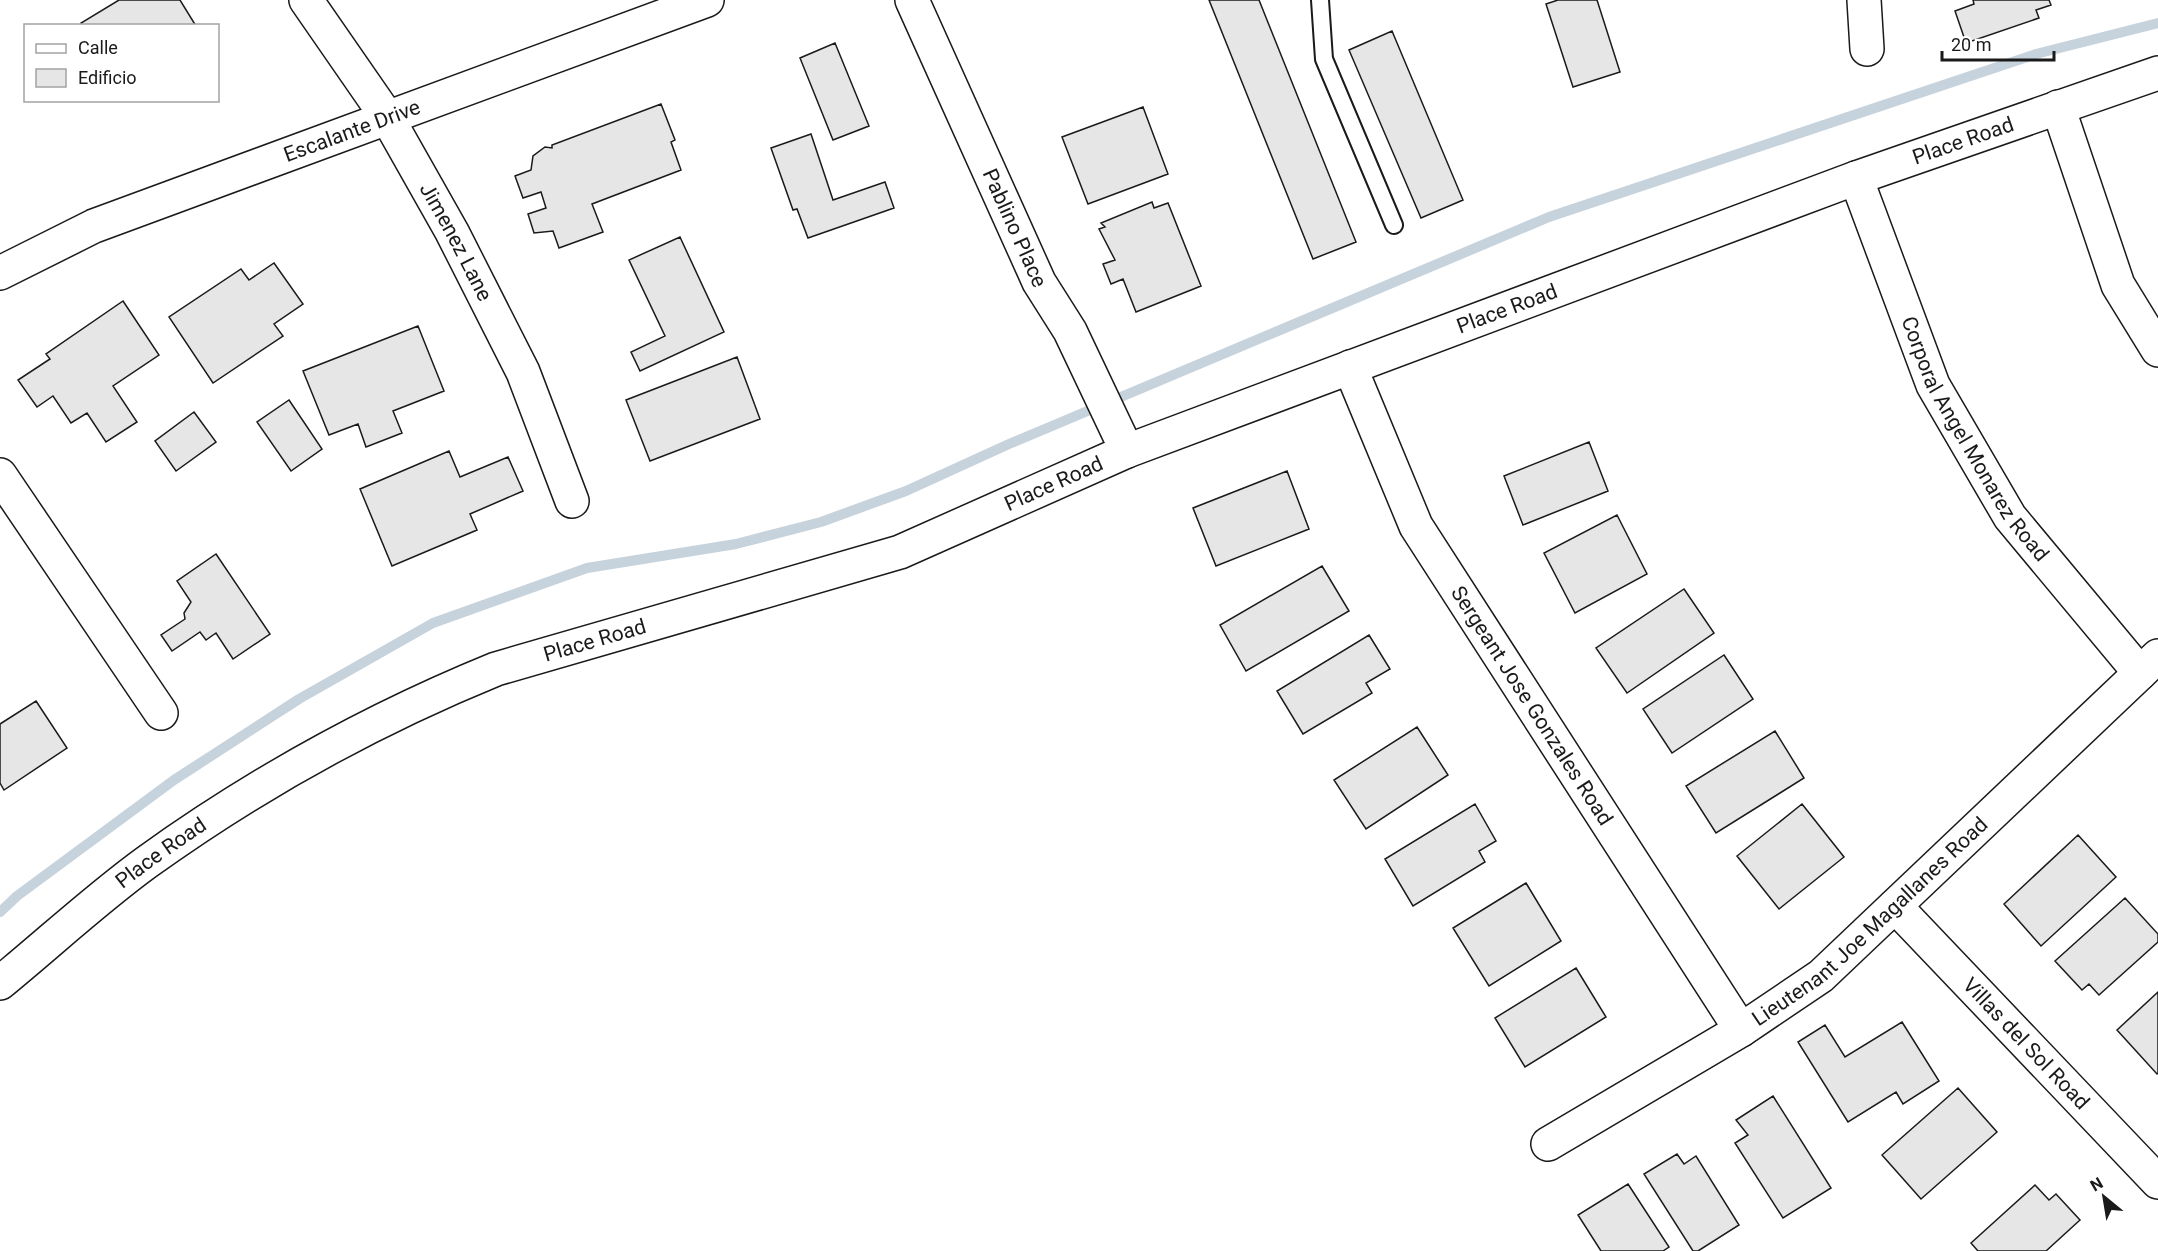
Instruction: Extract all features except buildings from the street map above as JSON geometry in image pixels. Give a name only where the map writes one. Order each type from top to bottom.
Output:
[{"type":"street","name":"Jimenez Lane","points":[[306,0],[387,117],[452,232],[523,372],[572,501]]},
{"type":"street","name":"Escalante Drive","points":[[0,273],[94,226],[707,0]]},
{"type":"street","name":"Pablino Place","points":[[912,0],[1039,282],[1070,331],[1127,451]]},
{"type":"street","points":[[1864,0],[1867,49]]},
{"type":"street","name":"Place Road","points":[[0,983],[146,863],[244,796],[368,725],[496,669],[900,552],[1127,451],[1856,177],[2158,73]]},
{"type":"street","points":[[2058,107],[2118,285],[2158,350]]},
{"type":"street","name":"Corporal Angel Monarez Road","points":[[1856,177],[1933,385],[2010,517],[2149,665]]},
{"type":"street","name":"Sergeant Jose Gonzales Road","points":[[1350,367],[1416,526],[1741,1030]]},
{"type":"street","points":[[0,475],[161,713]]},
{"type":"street","name":"Lieutenant Joe Magallanes Road","points":[[1548,1144],[1741,1030],[1821,976],[2149,665]]},
{"type":"street","name":"Villas del Sol Road","points":[[1895,906],[2158,1182]]},
{"type":"lane","points":[[1320,0],[1324,59],[1394,225]]},
{"type":"waterway","points":[[0,912],[17,896],[174,780],[299,699],[433,623],[587,568],[736,544],[821,522],[906,491],[1009,444],[1549,217],[2036,54],[2158,23]]}]
